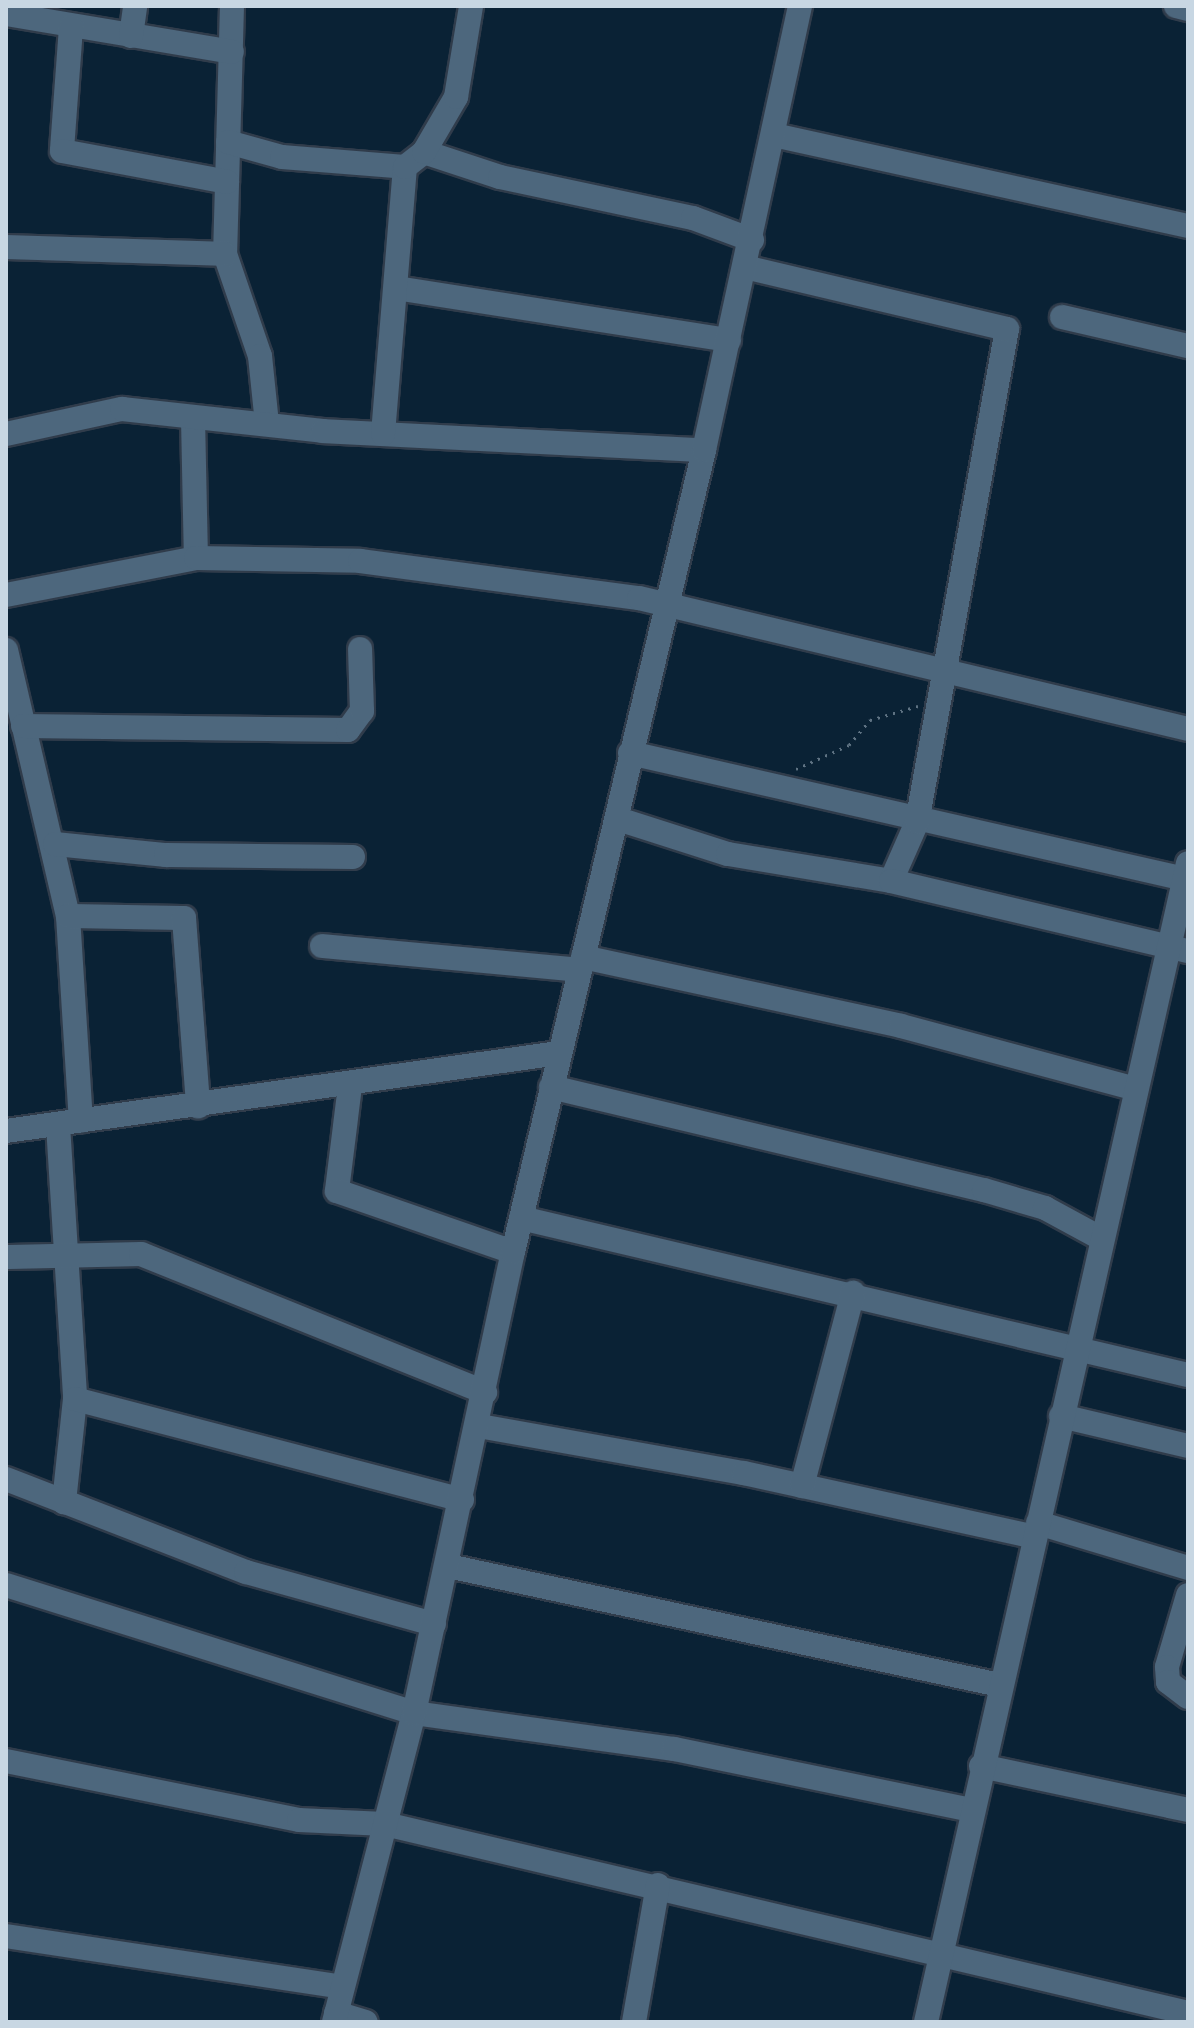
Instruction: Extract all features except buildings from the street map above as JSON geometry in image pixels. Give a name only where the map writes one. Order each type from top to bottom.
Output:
[{"type":"street","points":[[131,36],[135,6]]},
{"type":"street","points":[[232,6],[225,254],[260,356],[267,424]]},
{"type":"street","points":[[383,434],[396,288],[415,160],[456,97],[471,6]]},
{"type":"street","points":[[366,2022],[335,2018],[414,1713],[448,1566],[513,1252],[704,450],[752,240],[800,6]]},
{"type":"street","points":[[1176,6],[1188,9]]},
{"type":"street","points":[[6,14],[232,52]]},
{"type":"street","points":[[71,27],[62,151],[227,182]]},
{"type":"street","points":[[774,135],[1188,226]]},
{"type":"street","points":[[228,142],[282,157],[415,160],[693,218],[752,240]]},
{"type":"street","points":[[6,247],[225,254]]},
{"type":"street","points":[[745,267],[1007,329],[947,685],[917,822],[891,881]]},
{"type":"street","points":[[396,288],[729,340]]},
{"type":"street","points":[[1062,317],[1188,346]]},
{"type":"street","points":[[6,434],[122,409],[383,434],[704,450]]},
{"type":"street","points":[[193,418],[196,558]]},
{"type":"street","points":[[6,595],[196,558],[360,561],[666,604],[947,685],[1188,729]]},
{"type":"street","points":[[23,726],[348,730],[362,711],[360,649]]},
{"type":"street","points":[[6,650],[55,844],[68,916],[69,1123],[61,1258],[75,1399],[64,1502]]},
{"type":"street","points":[[630,753],[917,822],[1186,871],[1178,950],[1136,1089],[981,1766],[926,2022]]},
{"type":"street","points":[[618,819],[728,854],[891,881],[1178,950]]},
{"type":"street","points":[[55,844],[166,855],[353,857]]},
{"type":"street","points":[[68,916],[184,918],[198,1106]]},
{"type":"street","points":[[322,946],[582,964],[901,1026],[1136,1089]]},
{"type":"street","points":[[6,1131],[350,1086],[559,1053]]},
{"type":"street","points":[[350,1086],[337,1191],[513,1252]]},
{"type":"street","points":[[551,1087],[984,1190],[1045,1208],[1102,1239]]},
{"type":"street","points":[[521,1218],[853,1293],[1188,1375]]},
{"type":"street","points":[[6,1257],[61,1258],[106,1252],[174,1264],[485,1392]]},
{"type":"street","points":[[802,1486],[853,1293]]},
{"type":"street","points":[[75,1399],[462,1500]]},
{"type":"street","points":[[1061,1416],[1188,1446]]},
{"type":"street","points":[[479,1426],[1037,1530],[1188,1568]]},
{"type":"street","points":[[6,1479],[246,1572],[434,1624]]},
{"type":"street","points":[[448,1566],[1000,1685]]},
{"type":"street","points":[[6,1588],[414,1713],[674,1749],[972,1810]]},
{"type":"street","points":[[1188,1595],[1167,1667],[1168,1682],[1188,1697]]},
{"type":"street","points":[[6,1761],[299,1820],[385,1824],[658,1885],[940,1956],[1188,2013]]},
{"type":"street","points":[[981,1766],[1188,1810]]},
{"type":"street","points":[[634,2022],[658,1885]]},
{"type":"street","points":[[6,1936],[342,1987]]},
{"type":"path","points":[[792,771],[849,745],[870,720],[947,685]]}]
